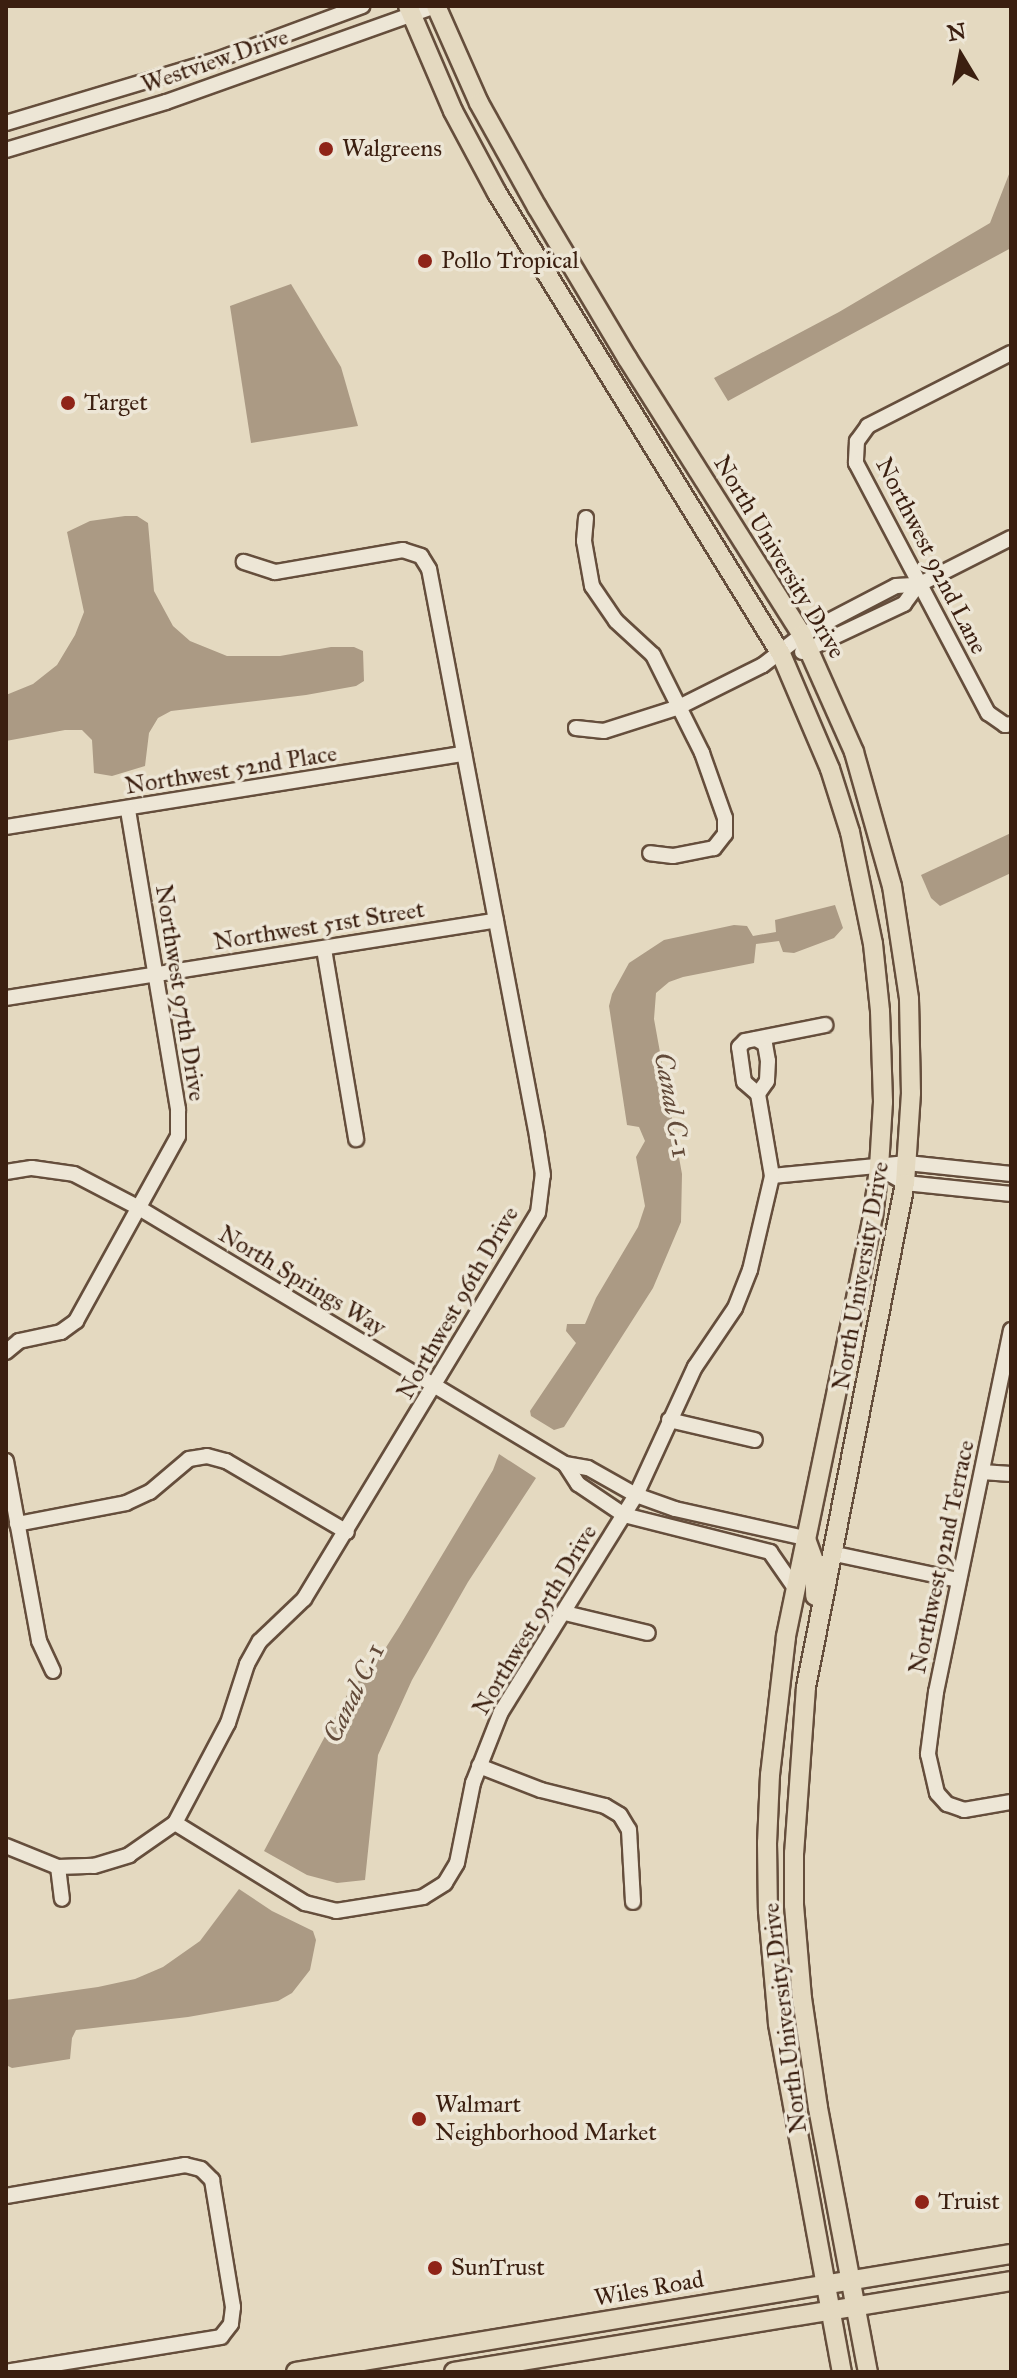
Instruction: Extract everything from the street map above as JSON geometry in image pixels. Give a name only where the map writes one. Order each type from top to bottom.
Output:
[{"type":"main road","name":"North University Drive","points":[[436,6],[479,103],[627,358],[806,643],[854,752],[892,886],[909,999],[911,1093],[907,1163],[806,1687],[798,1772],[794,1905],[802,1998],[818,2108],[868,2372]]},
{"type":"main road","name":"North University Drive","points":[[409,10],[453,111],[497,193],[781,654],[830,769],[861,877],[880,1011],[883,1102],[879,1168],[873,1216],[805,1538],[779,1684],[770,1775],[768,1911],[785,2072],[842,2372]]},
{"type":"main road","points":[[588,341],[597,340],[627,358]]},
{"type":"main road","points":[[820,1468],[826,1484],[818,1528],[824,1545],[831,1553]]},
{"type":"main road","points":[[805,1538],[814,1561],[814,1592],[820,1609]]},
{"type":"main road","name":"Wiles Road","points":[[296,2372],[374,2366],[825,2284],[1011,2254]]},
{"type":"main road","name":"Wiles Road","points":[[454,2372],[1011,2281]]},
{"type":"street","name":"Westview Drive","points":[[6,123],[219,59],[362,6]]},
{"type":"street","name":"Westview Drive","points":[[6,150],[166,102],[409,10],[436,6]]},
{"type":"street","name":"Northwest 92nd Lane","points":[[1008,724],[988,713],[856,463],[857,441],[868,426],[1011,353]]},
{"type":"street","points":[[586,518],[584,541],[592,586],[616,621],[653,655],[717,792],[725,818],[725,834],[714,848],[673,856],[650,853]]},
{"type":"street","points":[[806,643],[862,603],[896,586],[918,585],[1011,538]]},
{"type":"street","name":"Northwest 96th Drive","points":[[175,1823],[228,1723],[247,1664],[260,1641],[304,1599],[347,1532],[538,1213],[543,1175],[429,569],[421,556],[403,550],[275,572],[244,562]]},
{"type":"street","points":[[576,728],[604,731],[679,707],[781,654],[872,620],[904,604],[918,585]]},
{"type":"street","points":[[862,603],[872,620]]},
{"type":"street","name":"Northwest 52nd Place","points":[[6,827],[464,754]]},
{"type":"street","name":"Northwest 97th Drive","points":[[6,1352],[19,1341],[61,1332],[76,1321],[178,1136],[178,1109],[128,809]]},
{"type":"street","name":"Northwest 51st Street","points":[[6,998],[496,920]]},
{"type":"street","points":[[324,949],[356,1139]]},
{"type":"street","points":[[756,1039],[825,1025]]},
{"type":"street","name":"Northwest 95th Drive","points":[[175,1823],[305,1903],[336,1911],[423,1897],[445,1883],[457,1863],[473,1783],[501,1712],[636,1495],[695,1367],[735,1308],[750,1270],[772,1176],[758,1094],[744,1082],[739,1047],[745,1041],[756,1039],[765,1044],[768,1061],[767,1081],[758,1094]]},
{"type":"street","points":[[772,1176],[843,1166],[879,1168],[907,1163],[1011,1174]]},
{"type":"street","name":"North Springs Way","points":[[6,1172],[32,1168],[74,1174],[139,1208],[565,1464],[588,1468],[636,1495],[675,1509],[805,1538]]},
{"type":"street","points":[[879,1168],[905,1183],[1011,1194]]},
{"type":"street","name":"Northwest 92nd Terrace","points":[[1011,1330],[958,1580],[928,1754],[937,1793],[947,1804],[964,1810],[1011,1802]]},
{"type":"street","points":[[669,1420],[755,1440]]},
{"type":"street","points":[[17,1524],[126,1503],[150,1492],[189,1459],[207,1456],[226,1461],[347,1532]]},
{"type":"street","points":[[6,1461],[39,1641],[53,1671]]},
{"type":"street","name":"North Springs Way","points":[[565,1464],[578,1484],[624,1515],[770,1552],[795,1588]]},
{"type":"street","points":[[982,1472],[1011,1474]]},
{"type":"street","points":[[831,1553],[958,1580]]},
{"type":"street","points":[[565,1613],[648,1633]]},
{"type":"street","points":[[479,1766],[541,1790],[605,1806],[620,1815],[629,1830],[633,1902]]},
{"type":"street","points":[[6,1846],[58,1867],[94,1866],[129,1855],[175,1823]]},
{"type":"street","points":[[58,1867],[62,1899]]},
{"type":"street","points":[[6,2196],[185,2165],[201,2169],[212,2180],[233,2307],[231,2324],[221,2337],[6,2372]]},
{"type":"water","points":[[1011,169],[1011,248],[728,401],[714,378],[839,312],[990,223]]},
{"type":"water","points":[[291,284],[341,367],[358,426],[251,443],[230,306]]},
{"type":"water","points":[[137,516],[148,523],[154,591],[173,626],[190,641],[227,656],[280,656],[331,647],[354,647],[363,651],[364,681],[356,686],[306,695],[171,711],[158,718],[149,733],[145,766],[112,776],[94,773],[92,740],[82,730],[65,730],[6,741],[6,695],[33,684],[57,665],[75,635],[84,612],[67,532],[90,521]]},
{"type":"water","points":[[1011,833],[1011,873],[940,906],[931,898],[921,875]]},
{"type":"water","points":[[835,905],[843,928],[834,938],[794,953],[783,952],[779,941],[756,944],[754,963],[683,977],[669,982],[656,993],[654,1019],[682,1174],[681,1222],[653,1288],[564,1427],[554,1430],[531,1416],[530,1411],[576,1343],[566,1331],[567,1324],[585,1324],[596,1298],[638,1227],[645,1206],[636,1157],[645,1141],[639,1127],[627,1125],[609,1006],[612,994],[629,963],[664,940],[734,925],[747,926],[753,936],[776,932],[775,920]]},
{"type":"water","name":"Canal C-1","points":[[499,1454],[536,1478],[468,1582],[412,1680],[378,1755],[365,1880],[337,1883],[307,1875],[264,1851],[348,1693],[383,1652],[399,1627],[493,1470]]},
{"type":"water","points":[[239,1889],[272,1911],[313,1931],[316,1940],[310,1970],[292,1993],[278,2001],[188,2017],[76,2030],[70,2059],[12,2068],[8,2066],[6,2000],[98,1987],[135,1979],[163,1967],[200,1941]]},
{"type":"place","name":"Walgreens","points":[[326,149]]},
{"type":"place","name":"Pollo Tropical","points":[[425,261]]},
{"type":"place","name":"Target","points":[[68,403]]},
{"type":"place","name":"Walmart Neighborhood Market","points":[[419,2119]]},
{"type":"place","name":"Truist","points":[[922,2202]]},
{"type":"place","name":"SunTrust","points":[[435,2268]]}]
